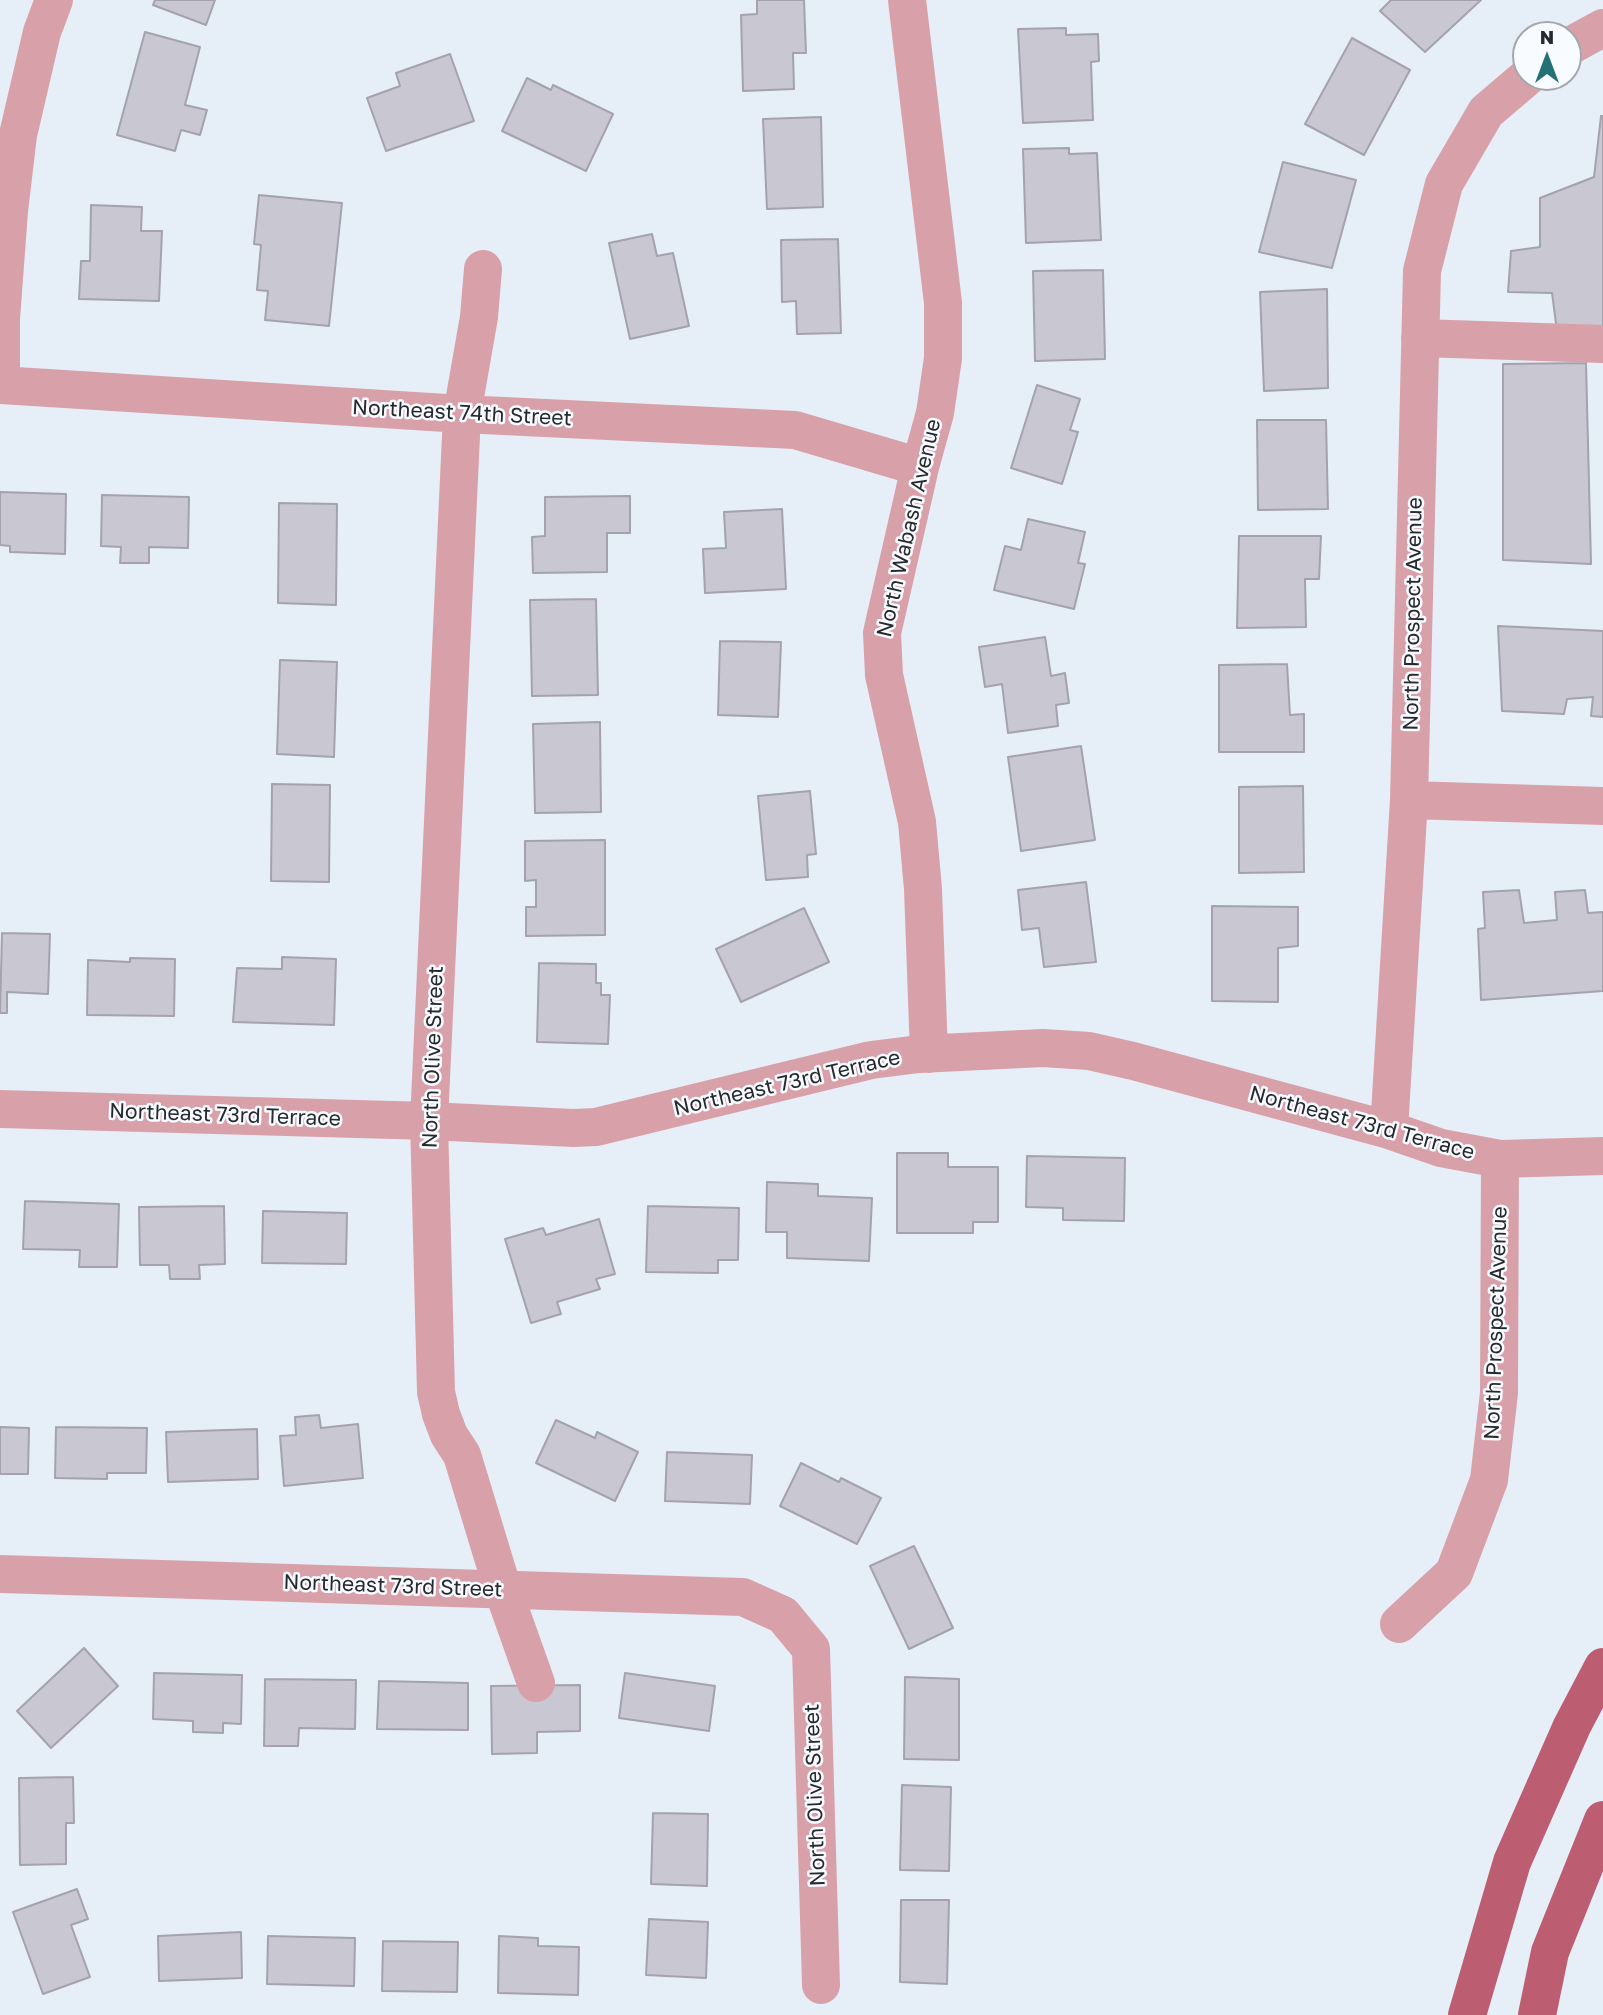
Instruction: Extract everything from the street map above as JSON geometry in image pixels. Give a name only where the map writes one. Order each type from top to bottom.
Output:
[{"type":"main road","points":[[1467,2015],[1512,1862],[1572,1726],[1603,1667]]},
{"type":"main road","points":[[1537,2015],[1550,1952],[1603,1819]]},
{"type":"street","points":[[0,385],[1,319],[18,135],[42,32],[54,0]]},
{"type":"street","name":"North Wabash Avenue","points":[[907,0],[943,303],[943,358],[935,413],[882,633],[884,674],[917,822],[923,889],[929,1054]]},
{"type":"street","points":[[1582,39],[1603,28]]},
{"type":"street","name":"North Prospect Avenue","points":[[1389,1130],[1409,800],[1422,271],[1444,184],[1486,112],[1512,90]]},
{"type":"street","name":"North Olive Street","points":[[483,269],[479,317],[462,414],[429,1121],[436,1391],[445,1424],[462,1455],[503,1590],[536,1683]]},
{"type":"street","points":[[1420,338],[1603,344]]},
{"type":"street","name":"Northeast 74th Street","points":[[0,385],[462,414],[795,430],[920,467]]},
{"type":"street","points":[[1409,800],[1603,806]]},
{"type":"street","name":"Northeast 73rd Terrace","points":[[0,1109],[596,1127],[871,1060],[1043,1048],[1089,1051],[1389,1130],[1441,1148],[1500,1159],[1603,1156]]},
{"type":"street","name":"North Prospect Avenue","points":[[1399,1624],[1454,1573],[1489,1480],[1499,1393],[1500,1159]]},
{"type":"street","name":"Northeast 73rd Street","points":[[0,1574],[743,1597],[783,1615]]},
{"type":"street","name":"North Olive Street","points":[[783,1615],[811,1649],[821,1985]]},
{"type":"building","points":[[155,0],[215,0],[206,25],[153,5]]},
{"type":"building","points":[[757,0],[804,0],[806,53],[793,53],[794,89],[743,91],[741,15],[757,14]]},
{"type":"building","points":[[1391,0],[1481,0],[1425,52],[1380,11]]},
{"type":"building","points":[[1066,28],[1066,35],[1098,34],[1099,61],[1091,62],[1093,120],[1023,123],[1018,29]]},
{"type":"building","points":[[145,32],[200,47],[185,105],[207,110],[200,135],[181,130],[175,151],[117,135]]},
{"type":"building","points":[[1352,38],[1410,70],[1364,155],[1305,124]]},
{"type":"building","points":[[450,54],[474,121],[386,151],[367,98],[400,86],[396,73]]},
{"type":"building","points":[[527,78],[551,90],[553,85],[613,114],[586,171],[502,131]]},
{"type":"building","points":[[1601,116],[1603,329],[1557,331],[1552,293],[1508,292],[1511,251],[1540,247],[1540,198],[1594,177]]},
{"type":"building","points":[[821,117],[823,207],[767,209],[763,119]]},
{"type":"building","points":[[1069,148],[1069,154],[1097,153],[1101,240],[1026,243],[1023,149]]},
{"type":"building","points":[[1283,162],[1356,180],[1332,268],[1259,252]]},
{"type":"building","points":[[259,195],[342,203],[329,326],[265,320],[268,291],[257,290],[261,245],[254,244]]},
{"type":"building","points":[[91,205],[142,207],[141,231],[162,231],[159,301],[79,299],[81,261],[90,261]]},
{"type":"building","points":[[652,234],[657,256],[673,253],[689,326],[630,339],[609,243]]},
{"type":"building","points":[[838,239],[841,333],[797,334],[796,301],[782,302],[781,240]]},
{"type":"building","points":[[1103,270],[1105,359],[1035,361],[1033,271]]},
{"type":"building","points":[[1327,289],[1328,388],[1264,391],[1260,292]]},
{"type":"building","points":[[1586,363],[1591,564],[1503,560],[1503,364]]},
{"type":"building","points":[[1037,385],[1080,399],[1070,430],[1078,432],[1062,484],[1011,468]]},
{"type":"building","points":[[1257,420],[1326,420],[1328,509],[1258,510]]},
{"type":"building","points":[[0,492],[66,494],[65,554],[10,552],[10,546],[0,545]]},
{"type":"building","points":[[102,495],[189,497],[188,548],[149,547],[149,563],[120,563],[121,547],[101,546]]},
{"type":"building","points":[[630,496],[630,533],[607,533],[607,572],[533,573],[532,537],[545,536],[545,497]]},
{"type":"building","points":[[279,503],[337,504],[336,605],[278,603]]},
{"type":"building","points":[[782,509],[786,589],[705,593],[703,549],[726,548],[724,512]]},
{"type":"building","points":[[1028,519],[1085,532],[1078,563],[1085,564],[1074,609],[994,590],[1005,546],[1021,550]]},
{"type":"building","points":[[1239,536],[1321,536],[1319,579],[1305,579],[1306,627],[1237,628]]},
{"type":"building","points":[[596,599],[598,695],[532,696],[530,600]]},
{"type":"building","points":[[1498,626],[1603,631],[1603,717],[1591,716],[1593,697],[1567,699],[1564,714],[1502,711]]},
{"type":"building","points":[[1045,637],[1051,676],[1065,673],[1069,703],[1056,705],[1058,726],[1008,733],[1002,684],[985,687],[979,647]]},
{"type":"building","points":[[720,641],[781,642],[778,717],[718,715]]},
{"type":"building","points":[[280,660],[337,662],[334,757],[277,754]]},
{"type":"building","points":[[1287,664],[1290,715],[1304,714],[1304,752],[1219,752],[1219,665]]},
{"type":"building","points":[[600,722],[601,812],[535,813],[533,724]]},
{"type":"building","points":[[1081,746],[1095,840],[1021,851],[1008,757]]},
{"type":"building","points":[[272,784],[330,785],[329,882],[271,881]]},
{"type":"building","points":[[1303,786],[1304,872],[1239,873],[1239,787]]},
{"type":"building","points":[[810,791],[816,854],[807,855],[808,877],[766,880],[758,796]]},
{"type":"building","points":[[605,840],[605,935],[526,936],[526,907],[536,907],[536,880],[525,881],[525,841]]},
{"type":"building","points":[[1086,882],[1096,962],[1044,967],[1039,928],[1022,930],[1018,890]]},
{"type":"building","points":[[1519,890],[1524,923],[1557,920],[1555,892],[1585,890],[1588,913],[1603,912],[1603,991],[1481,1000],[1478,929],[1485,928],[1483,892]]},
{"type":"building","points":[[1212,906],[1298,907],[1298,946],[1278,948],[1278,1002],[1212,1001]]},
{"type":"building","points":[[804,908],[829,962],[741,1002],[716,949]]},
{"type":"building","points":[[2,933],[50,934],[48,994],[7,992],[7,1013],[0,1013]]},
{"type":"building","points":[[282,957],[336,959],[334,1025],[233,1022],[237,968],[282,969]]},
{"type":"building","points":[[130,958],[175,959],[174,1016],[87,1015],[88,960],[130,962]]},
{"type":"building","points":[[539,963],[596,964],[596,983],[601,983],[601,995],[610,995],[608,1044],[537,1042]]},
{"type":"building","points":[[897,1153],[948,1153],[948,1167],[998,1167],[998,1222],[973,1222],[973,1233],[897,1233]]},
{"type":"building","points":[[1027,1156],[1125,1158],[1124,1221],[1063,1220],[1063,1208],[1026,1207]]},
{"type":"building","points":[[767,1182],[818,1184],[818,1196],[872,1198],[869,1261],[787,1258],[787,1232],[766,1232]]},
{"type":"building","points":[[25,1201],[119,1204],[117,1267],[79,1267],[80,1250],[23,1249]]},
{"type":"building","points":[[224,1206],[225,1264],[199,1265],[200,1279],[170,1279],[169,1265],[140,1265],[139,1207]]},
{"type":"building","points":[[648,1206],[739,1208],[738,1260],[718,1260],[718,1273],[646,1272]]},
{"type":"building","points":[[263,1211],[347,1213],[346,1264],[262,1263]]},
{"type":"building","points":[[599,1219],[615,1274],[596,1279],[600,1289],[557,1302],[561,1314],[531,1323],[505,1239],[543,1228],[546,1235]]},
{"type":"building","points":[[319,1415],[321,1428],[358,1424],[363,1478],[284,1486],[280,1436],[296,1435],[295,1417]]},
{"type":"building","points":[[556,1420],[595,1438],[597,1432],[638,1452],[615,1501],[536,1463]]},
{"type":"building","points":[[0,1427],[29,1428],[28,1474],[0,1474]]},
{"type":"building","points":[[56,1427],[147,1428],[146,1473],[107,1473],[107,1479],[55,1478]]},
{"type":"building","points":[[257,1429],[258,1479],[168,1482],[166,1432]]},
{"type":"building","points":[[667,1452],[752,1455],[750,1504],[665,1501]]},
{"type":"building","points":[[801,1463],[839,1482],[841,1478],[881,1498],[857,1544],[780,1506]]},
{"type":"building","points":[[914,1546],[953,1628],[909,1649],[870,1566]]},
{"type":"building","points":[[84,1648],[118,1686],[51,1748],[17,1711]]},
{"type":"building","points":[[154,1673],[242,1675],[241,1724],[223,1723],[223,1733],[193,1732],[193,1721],[153,1719]]},
{"type":"building","points":[[625,1673],[715,1686],[709,1731],[619,1718]]},
{"type":"building","points":[[905,1677],[959,1679],[959,1760],[904,1759]]},
{"type":"building","points":[[265,1679],[356,1680],[355,1729],[299,1728],[298,1746],[264,1746]]},
{"type":"building","points":[[379,1681],[468,1683],[468,1730],[377,1729]]},
{"type":"building","points":[[580,1685],[580,1731],[537,1732],[537,1753],[492,1754],[491,1686]]},
{"type":"building","points":[[73,1777],[74,1823],[66,1823],[66,1864],[20,1865],[19,1778]]},
{"type":"building","points":[[902,1785],[951,1787],[949,1871],[900,1870]]},
{"type":"building","points":[[653,1813],[708,1814],[707,1886],[651,1884]]},
{"type":"building","points":[[77,1889],[88,1919],[71,1925],[90,1977],[43,1994],[13,1912]]},
{"type":"building","points":[[901,1900],[949,1900],[947,1984],[900,1982]]},
{"type":"building","points":[[649,1919],[708,1922],[706,1978],[646,1975]]},
{"type":"building","points":[[241,1932],[242,1978],[159,1981],[158,1936]]},
{"type":"building","points":[[268,1936],[355,1938],[354,1986],[267,1984]]},
{"type":"building","points":[[499,1936],[538,1938],[538,1946],[579,1947],[578,1995],[498,1993]]},
{"type":"building","points":[[383,1941],[458,1942],[457,1992],[382,1991]]}]
